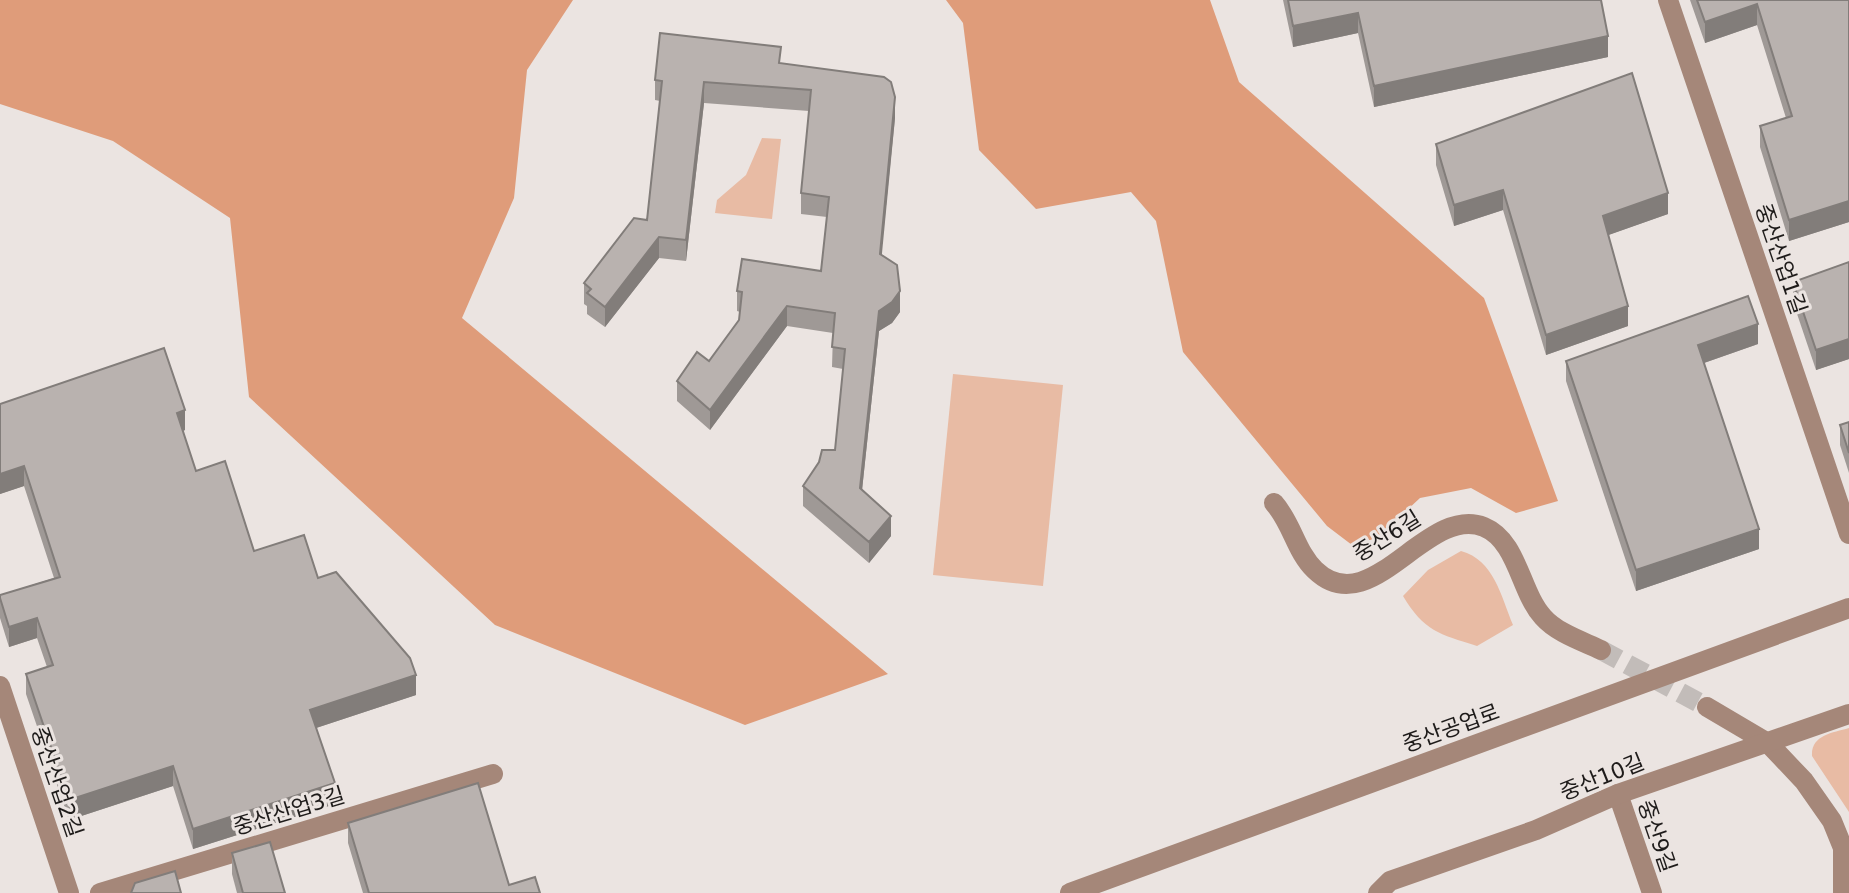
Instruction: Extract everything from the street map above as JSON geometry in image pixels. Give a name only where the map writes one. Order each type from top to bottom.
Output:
[{"type":"street","name":"중산산업1길","points":[[1668,0],[1849,534]]},
{"type":"street","name":"중산6길","points":[[1274,503],[1287,517],[1313,568],[1340,582],[1377,576],[1443,529],[1464,524],[1486,528],[1505,545],[1541,615],[1557,629],[1601,650]]},
{"type":"street","name":"중산공업로","points":[[1070,893],[1849,608]]},
{"type":"street","name":"중산산업2길","points":[[0,686],[69,893]]},
{"type":"street","points":[[1707,707],[1768,743],[1804,781],[1832,821],[1846,848],[1843,893]]},
{"type":"street","name":"중산10길","points":[[1378,893],[1390,881],[1536,830],[1618,794],[1849,714]]},
{"type":"street","name":"중산산업3길","points":[[100,893],[493,774]]},
{"type":"street","name":"중산9길","points":[[1618,794],[1652,893]]},
{"type":"shaded area","points":[[0,0],[573,0],[527,70],[514,198],[462,318],[888,674],[745,725],[495,625],[249,397],[230,218],[113,141],[0,104]]},
{"type":"shaded area","points":[[946,0],[1210,0],[1239,82],[1484,298],[1558,501],[1516,513],[1471,488],[1420,498],[1377,538],[1352,545],[1327,526],[1183,352],[1156,221],[1131,192],[1036,209],[979,150],[963,23]]},
{"type":"shaded area","points":[[762,138],[781,139],[772,219],[715,213],[717,200],[746,175]]},
{"type":"shaded area","points":[[953,374],[1063,385],[1043,586],[933,575]]},
{"type":"shaded area","points":[[1461,551],[1481,562],[1489,571],[1513,625],[1477,646],[1434,630],[1418,617],[1403,596],[1428,570]]},
{"type":"shaded area","points":[[1849,728],[1849,812],[1812,756],[1819,739]]},
{"type":"building","points":[[1288,0],[1601,0],[1608,36],[1374,86],[1358,13],[1293,26]]},
{"type":"building","points":[[1697,0],[1849,0],[1849,201],[1789,220],[1760,126],[1792,116],[1757,4],[1705,22]]},
{"type":"building","points":[[660,33],[781,47],[779,63],[884,77],[891,82],[895,97],[880,254],[897,265],[900,291],[892,302],[879,311],[860,488],[891,516],[869,542],[803,486],[819,462],[822,450],[835,450],[845,349],[832,347],[835,313],[787,306],[710,410],[677,381],[697,352],[709,361],[739,320],[742,292],[737,291],[742,259],[821,271],[829,197],[801,193],[811,90],[704,82],[686,240],[659,237],[605,307],[587,293],[591,289],[584,283],[634,218],[647,220],[662,81],[655,80]]},
{"type":"building","points":[[1632,73],[1668,193],[1603,216],[1628,306],[1546,335],[1503,190],[1454,205],[1436,144]]},
{"type":"building","points":[[1849,262],[1849,339],[1816,350],[1793,282]]},
{"type":"building","points":[[1748,296],[1758,324],[1698,345],[1759,529],[1636,570],[1566,361]]},
{"type":"building","points":[[164,348],[185,410],[177,413],[196,471],[225,461],[254,551],[304,535],[318,578],[336,572],[410,658],[416,675],[310,710],[335,783],[193,829],[173,766],[69,800],[26,674],[53,665],[37,618],[9,627],[0,598],[0,595],[60,577],[24,466],[0,474],[0,404]]},
{"type":"building","points":[[1849,422],[1849,453],[1840,425]]},
{"type":"building","points":[[478,783],[509,885],[535,877],[540,893],[369,893],[348,823]]},
{"type":"building","points":[[270,842],[285,893],[243,893],[232,853]]},
{"type":"building","points":[[175,871],[181,893],[131,893],[135,883]]},
{"type":"tunnel","points":[[1601,650],[1707,707]]}]
